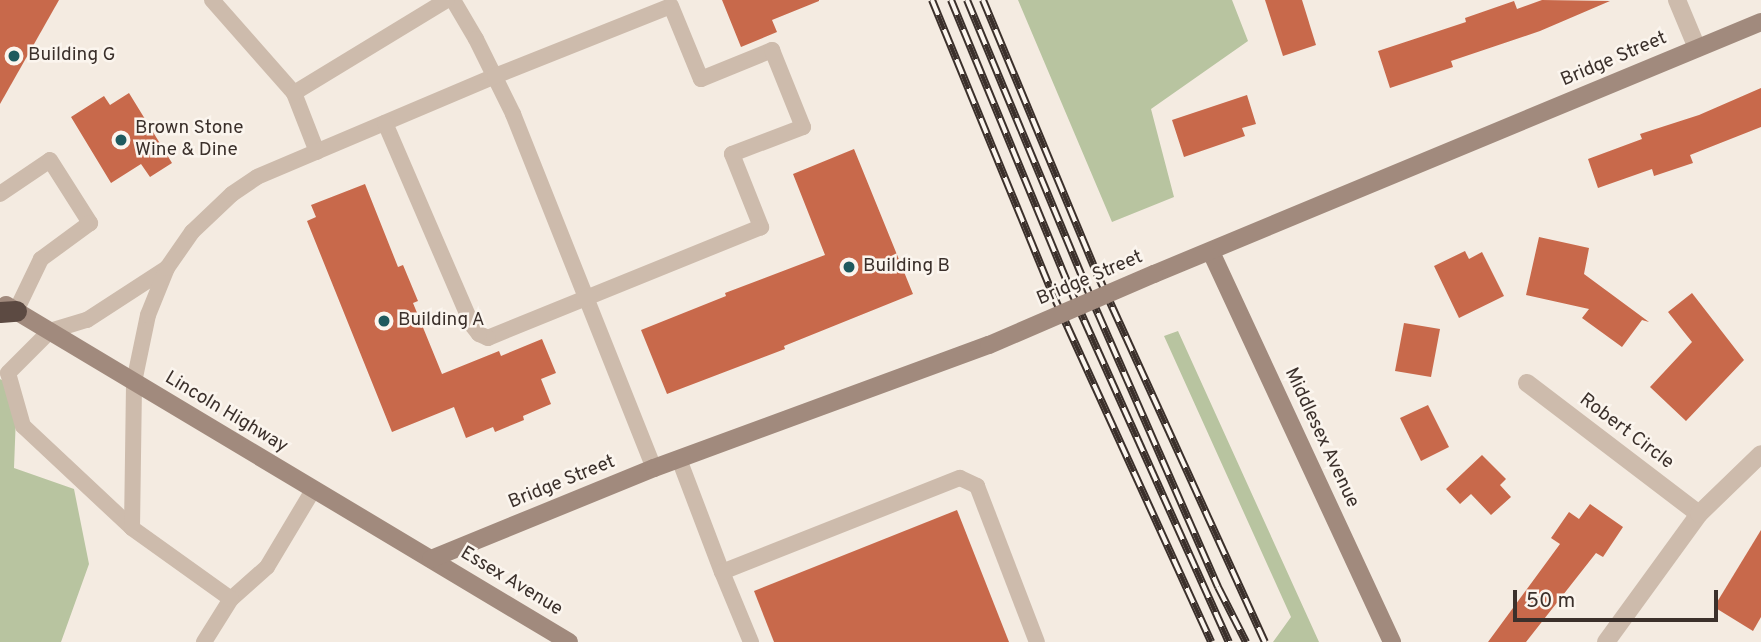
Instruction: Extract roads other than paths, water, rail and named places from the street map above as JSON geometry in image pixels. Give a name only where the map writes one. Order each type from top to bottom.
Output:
[{"type":"street","points":[[1677,0],[1697,47]]},
{"type":"street","name":"Bridge Street","points":[[430,559],[654,468],[989,345],[1761,22]]},
{"type":"street","name":"Middlesex Avenue","points":[[1211,252],[1392,642]]},
{"type":"street","name":"Lincoln Highway","points":[[5,308],[50,331],[430,559]]},
{"type":"street","name":"Robert Circle","points":[[1527,383],[1699,514]]},
{"type":"street","points":[[1606,642],[1699,514],[1761,454]]},
{"type":"street","name":"Essex Avenue","points":[[430,559],[569,642]]},
{"type":"lane","points":[[212,0],[294,93],[317,152]]},
{"type":"lane","points":[[294,93],[447,0]]},
{"type":"lane","points":[[453,0],[495,76],[589,299],[654,468]]},
{"type":"lane","points":[[132,528],[134,382],[148,316],[167,268],[192,232],[232,194],[257,177],[495,76],[671,6],[701,79],[772,50],[803,127],[732,155],[761,227],[488,338],[472,325],[385,123]]},
{"type":"lane","points":[[0,194],[50,160],[90,223],[40,260],[5,308]]},
{"type":"lane","points":[[167,268],[87,320],[50,331],[8,373],[23,426],[132,528],[231,599]]},
{"type":"lane","points":[[679,459],[751,642]]},
{"type":"lane","points":[[722,572],[960,478],[967,479],[977,486],[1037,642]]},
{"type":"lane","points":[[204,642],[231,599],[267,567],[313,490]]},
{"type":"railway","points":[[932,0],[1054,297],[1211,642]]},
{"type":"railway","points":[[951,0],[1071,291],[1229,642]]},
{"type":"railway","points":[[967,0],[1085,284],[1218,587],[1246,642]]},
{"type":"railway","points":[[983,0],[1099,278],[1265,642]]},
{"type":"place","name":"Building G","points":[[14,56]]},
{"type":"place","name":"Brown Stone Wine & Dine","points":[[121,140]]},
{"type":"place","name":"Building B","points":[[849,267]]},
{"type":"place","name":"Building A","points":[[384,321]]}]
